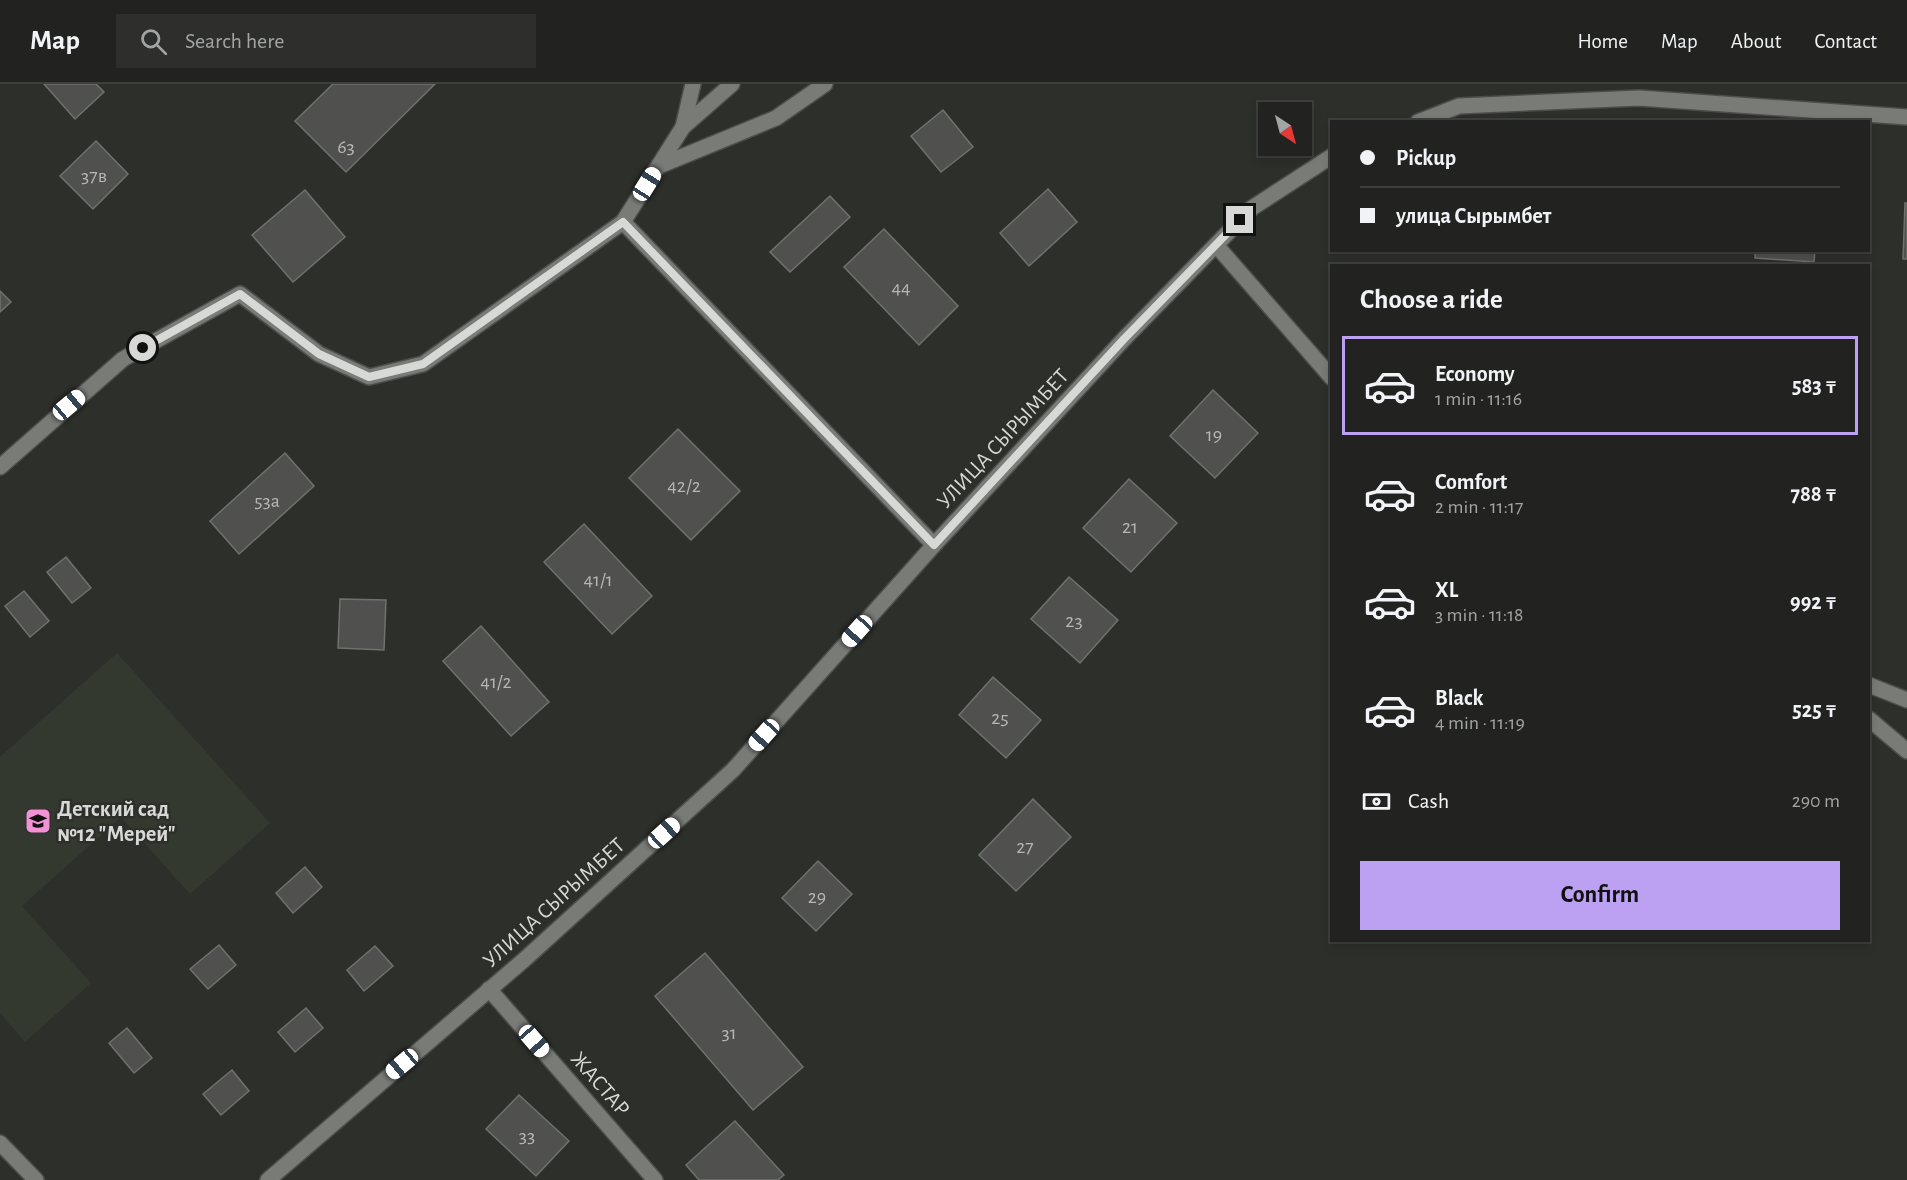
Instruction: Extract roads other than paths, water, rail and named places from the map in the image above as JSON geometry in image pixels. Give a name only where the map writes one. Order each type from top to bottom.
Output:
[{"type":"street","points":[[683,127],[693,84]]},
{"type":"street","points":[[0,467],[33,435],[123,359],[240,294],[319,354],[369,377],[423,364],[623,222],[683,127],[732,84]]},
{"type":"street","points":[[658,166],[776,118],[825,84]]},
{"type":"street","points":[[1423,120],[1459,106],[1640,91],[1907,117]]},
{"type":"street","name":"УЛИЦА СЫРЫМБЕТ","points":[[268,1180],[489,989],[734,770],[934,545],[1124,339],[1252,208],[1330,157]]},
{"type":"street","points":[[623,222],[934,545]]},
{"type":"street","points":[[1216,245],[1330,376]]},
{"type":"street","points":[[1870,686],[1907,700]]},
{"type":"street","points":[[1870,720],[1907,751]]},
{"type":"street","name":"ЖАСТАР","points":[[489,989],[655,1180]]},
{"type":"street","points":[[0,1143],[36,1180]]},
{"type":"place","name":"Детский сад №12 \"Мерей\"","points":[[38,821]]}]
